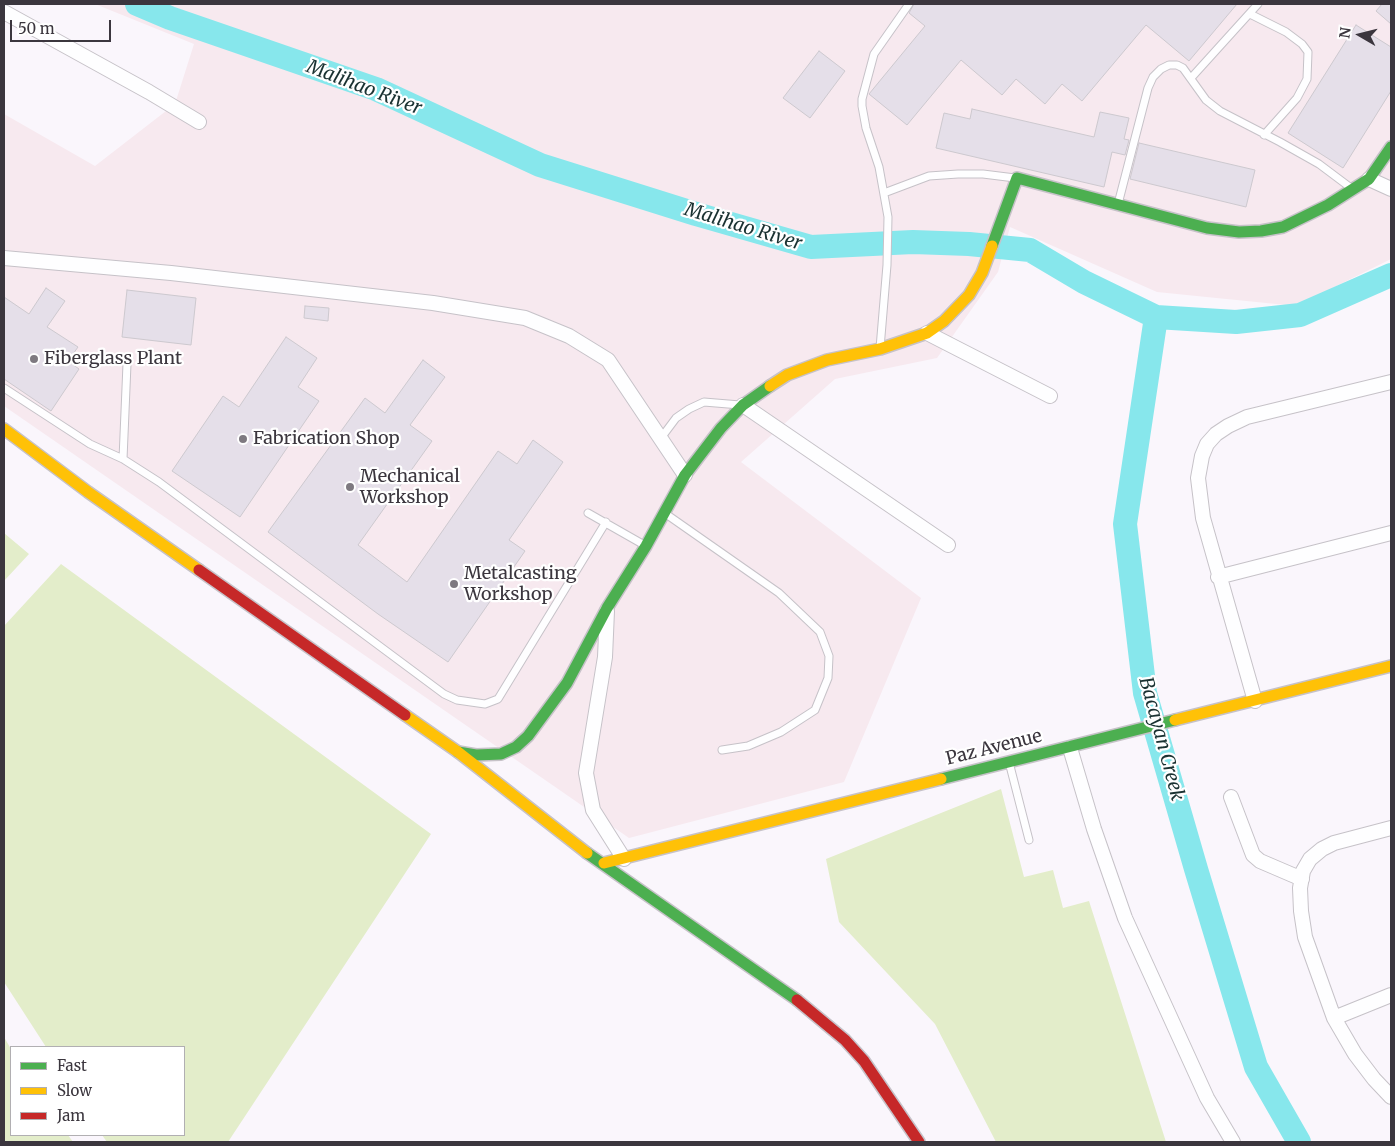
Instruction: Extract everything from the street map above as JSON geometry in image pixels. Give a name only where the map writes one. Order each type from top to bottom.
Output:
[{"type":"street","points":[[4,12],[149,92],[199,122]]},
{"type":"street","points":[[458,752],[501,754],[516,747],[528,736],[567,683],[607,608],[646,546],[685,475],[720,428],[743,405],[788,375],[827,360],[880,349],[927,333],[958,308],[969,295],[982,273],[1017,178],[1207,228],[1239,232],[1261,231],[1283,226],[1328,206],[1369,179],[1391,148]]},
{"type":"street","points":[[1369,179],[1391,189]]},
{"type":"street","points":[[4,258],[171,273],[322,292],[433,303],[524,318],[569,336],[608,360],[685,475]]},
{"type":"street","points":[[927,333],[1050,396]]},
{"type":"street","points":[[1255,701],[1218,577],[1199,501],[1198,478],[1202,456],[1207,444],[1216,434],[1247,417],[1391,382]]},
{"type":"street","points":[[743,405],[948,545]]},
{"type":"street","points":[[4,429],[88,492],[458,752],[570,841],[604,863],[805,1006],[829,1025],[864,1061],[919,1142]]},
{"type":"street","points":[[1218,577],[1391,533]]},
{"type":"street","points":[[607,608],[605,657],[586,774],[593,810],[624,858]]},
{"type":"street","name":"Paz Avenue","points":[[604,863],[1070,748],[1391,666]]},
{"type":"street","points":[[1070,748],[1094,829],[1125,918],[1207,1098],[1233,1142]]},
{"type":"street","points":[[1231,798],[1253,856],[1260,861],[1302,879]]},
{"type":"street","points":[[1391,828],[1334,843],[1322,849],[1310,860],[1303,871],[1300,888],[1301,911],[1306,937],[1334,1018],[1354,1054],[1391,1097]]},
{"type":"street","points":[[1334,1018],[1391,995]]},
{"type":"lane","points":[[880,349],[887,265],[888,217],[880,167],[866,128],[862,99],[874,54],[909,4]]},
{"type":"lane","points":[[1191,78],[1258,4]]},
{"type":"lane","points":[[1250,14],[1286,32],[1302,44],[1308,52],[1307,79],[1297,98],[1264,135]]},
{"type":"lane","points":[[1118,204],[1143,106],[1153,77],[1162,68],[1169,65],[1177,65],[1183,68],[1206,100],[1220,111],[1319,164],[1352,189]]},
{"type":"lane","points":[[884,194],[929,176],[975,174],[1017,178]]},
{"type":"lane","points":[[123,459],[127,364]]},
{"type":"lane","points":[[4,388],[90,444],[123,459],[159,482],[444,694],[457,700],[485,704],[498,699],[606,522]]},
{"type":"lane","points":[[661,438],[676,418],[704,402],[743,405]]},
{"type":"lane","points":[[664,512],[779,593],[820,632],[829,656],[828,678],[815,710],[781,732],[748,746],[722,750]]},
{"type":"lane","points":[[588,513],[646,546]]},
{"type":"lane","points":[[1009,762],[1029,840]]},
{"type":"shaded area","points":[[95,4],[1391,4],[1391,259],[1296,306],[1157,292],[1010,227],[998,272],[937,358],[835,379],[741,462],[921,598],[844,782],[629,838],[4,406],[4,114],[95,166],[175,104],[194,44]]},
{"type":"green space","points":[[4,533],[29,554],[4,581]]},
{"type":"green space","points":[[61,564],[431,834],[228,1142],[107,1142],[103,1136],[185,1136],[185,1046],[45,1046],[4,982],[4,626]]},
{"type":"green space","points":[[1001,789],[1024,877],[1053,870],[1063,908],[1089,901],[1166,1142],[996,1142],[935,1024],[839,922],[826,859]]},
{"type":"green space","points":[[4,1037],[10,1047],[10,1136],[69,1136],[73,1142],[4,1142]]},
{"type":"building","points":[[914,4],[1237,4],[1189,61],[1146,25],[1082,101],[1062,84],[1045,104],[1016,79],[1002,95],[961,60],[907,125],[869,94],[925,26],[909,13]]},
{"type":"building","points":[[1382,4],[1391,4],[1391,24],[1376,11]]},
{"type":"building","points":[[1356,25],[1391,47],[1391,91],[1343,168],[1288,133]]},
{"type":"building","points":[[819,51],[845,71],[810,118],[783,98]]},
{"type":"building","points":[[972,109],[1094,137],[1100,112],[1129,118],[1124,139],[1129,140],[1125,155],[1112,152],[1104,187],[936,148],[944,113],[970,119]]},
{"type":"building","points":[[1139,143],[1255,170],[1246,207],[1130,179]]},
{"type":"building","name":"Fiberglass Plant","points":[[46,288],[65,301],[47,327],[78,347],[68,361],[79,369],[51,411],[4,379],[4,297],[29,314]]},
{"type":"building","points":[[127,290],[196,298],[191,345],[122,337]]},
{"type":"building","points":[[305,306],[329,308],[328,321],[304,318]]},
{"type":"building","name":"Fabrication Shop","points":[[286,337],[317,358],[298,387],[319,401],[240,517],[172,471],[223,396],[239,407]]},
{"type":"building","points":[[423,360],[445,377],[410,425],[432,441],[358,545],[407,582],[498,451],[517,464],[533,440],[563,462],[509,540],[525,551],[448,662],[378,614],[268,532],[365,398],[385,413]]},
{"type":"waterway","name":"Malihao River","points":[[137,4],[170,18],[376,89],[540,165],[696,214],[811,247],[913,242],[969,244],[1030,250],[1084,282],[1156,317],[1236,322],[1300,315],[1391,275]]},
{"type":"waterway","name":"Bacayan Creek","points":[[1156,317],[1125,524],[1145,693],[1256,1067],[1299,1142]]},
{"type":"traffic: fast","points":[[992,246],[1017,178],[1207,228],[1239,232],[1261,231],[1283,227],[1328,205],[1369,179],[1391,147]]},
{"type":"traffic: fast","points":[[458,752],[476,755],[501,754],[516,747],[528,736],[567,683],[607,608],[646,546],[685,475],[721,428],[743,405],[770,386]]},
{"type":"traffic: fast","points":[[941,779],[1175,720]]},
{"type":"traffic: fast","points":[[587,853],[797,1000]]},
{"type":"traffic: slow","points":[[770,386],[787,375],[827,360],[880,349],[927,333],[944,321],[969,295],[982,273],[992,246]]},
{"type":"traffic: slow","points":[[4,429],[88,492],[199,570]]},
{"type":"traffic: slow","points":[[1175,720],[1391,666]]},
{"type":"traffic: slow","points":[[405,715],[458,752],[587,853]]},
{"type":"traffic: slow","points":[[604,863],[941,779]]},
{"type":"traffic: jam","points":[[199,570],[405,715]]},
{"type":"traffic: jam","points":[[797,1000],[845,1040],[864,1061],[919,1142]]},
{"type":"place","name":"Fiberglass Plant","points":[[34,359]]},
{"type":"place","name":"Fabrication Shop","points":[[243,439]]},
{"type":"place","name":"Mechanical Workshop","points":[[350,487]]},
{"type":"place","name":"Metalcasting Workshop","points":[[454,584]]}]
